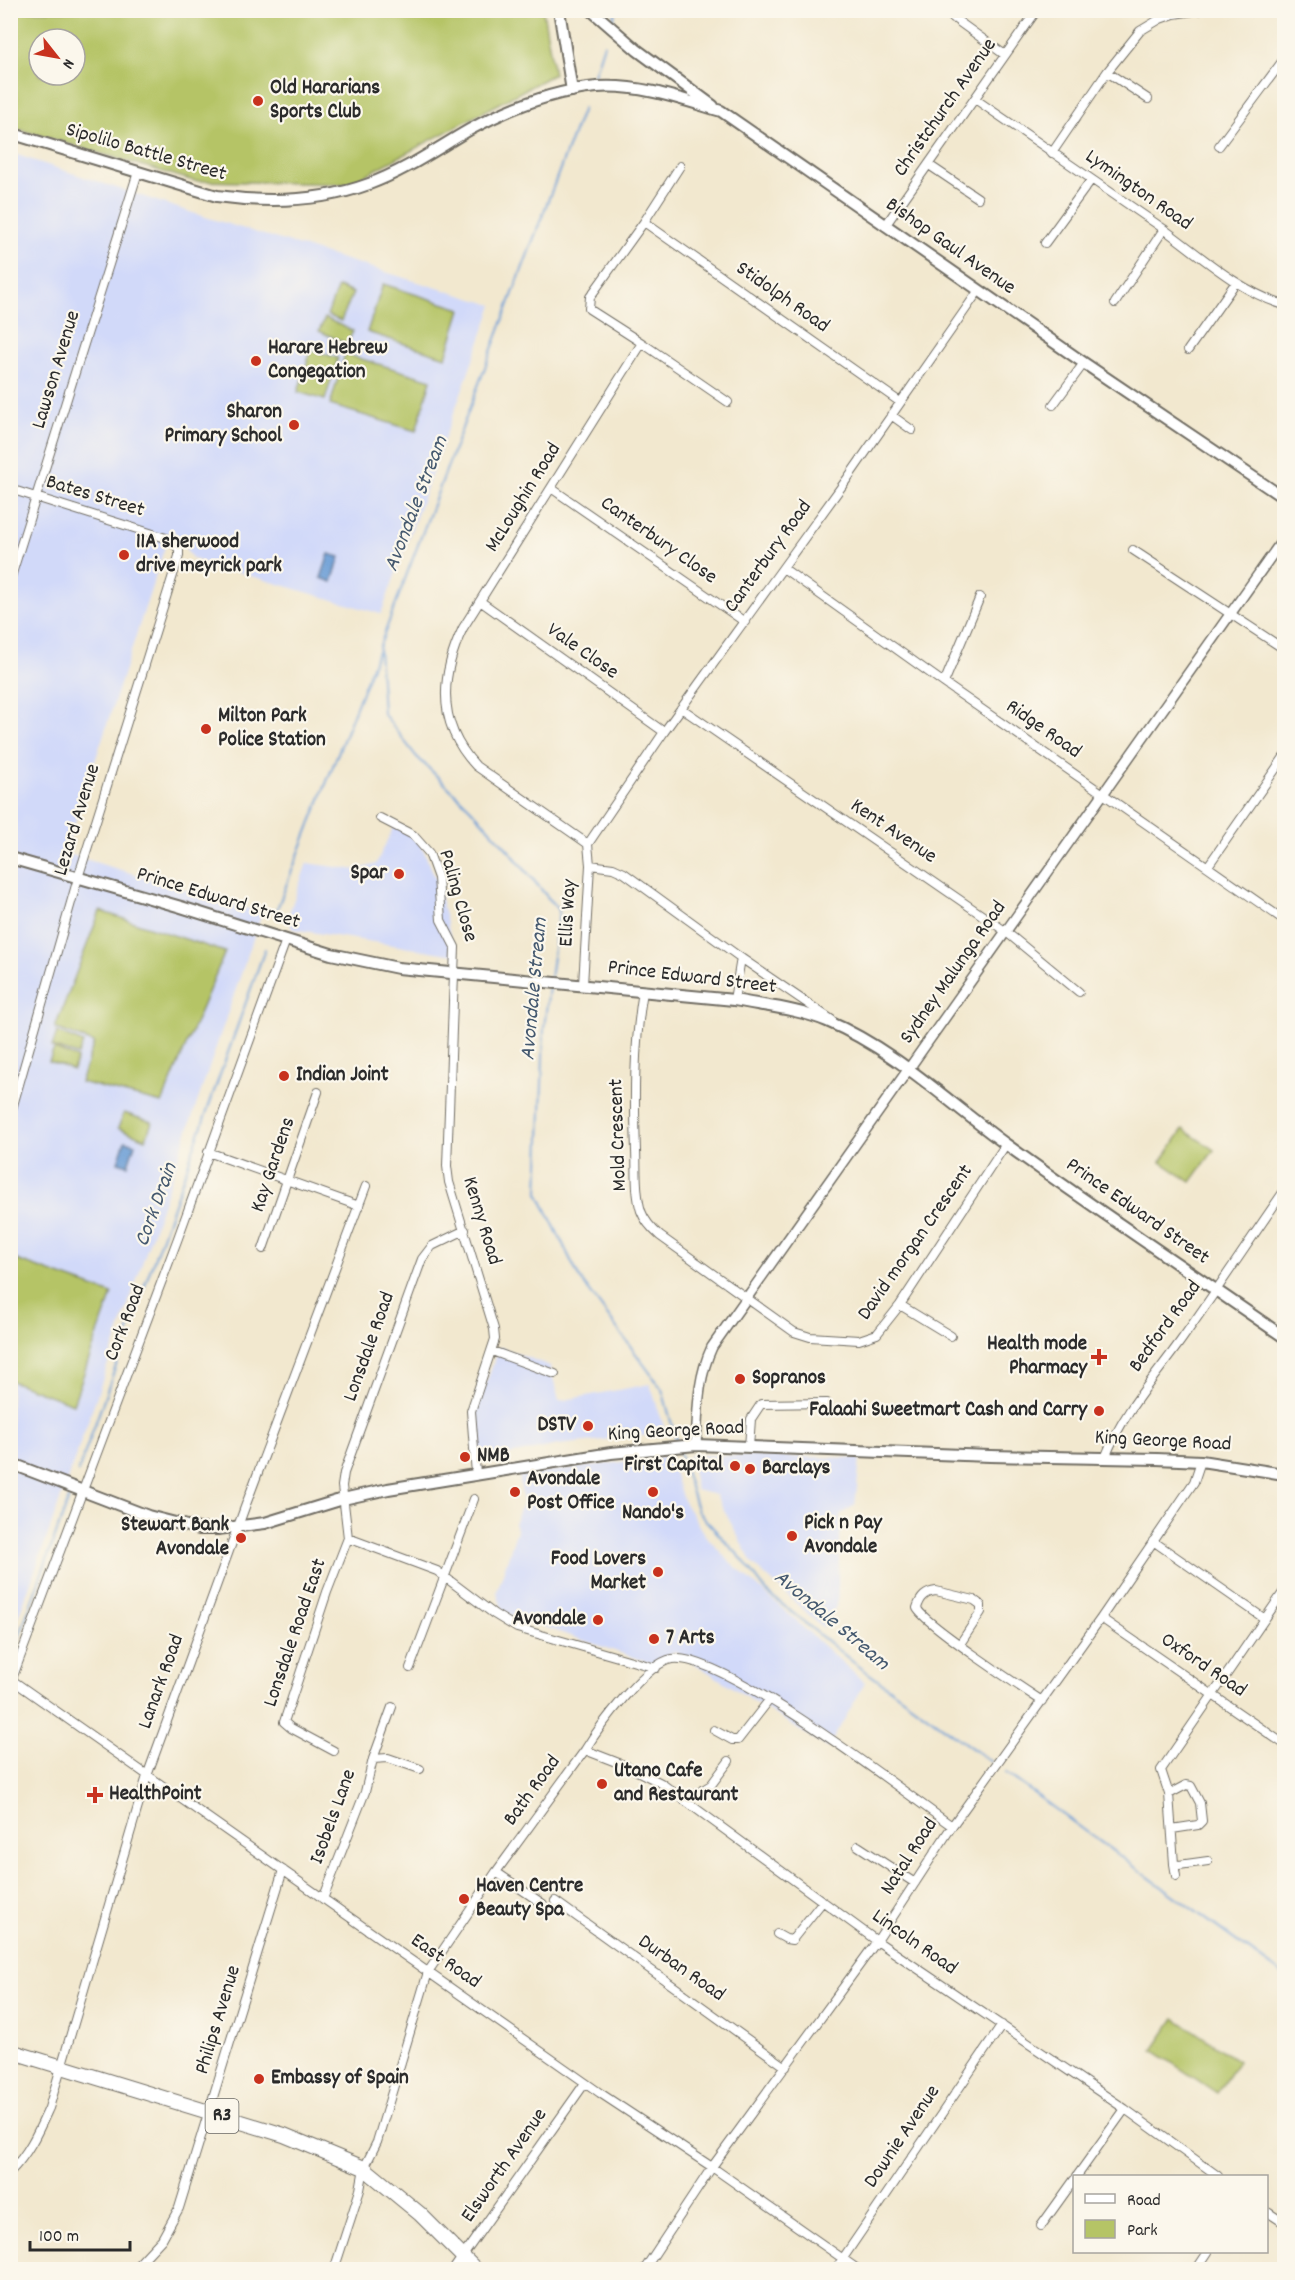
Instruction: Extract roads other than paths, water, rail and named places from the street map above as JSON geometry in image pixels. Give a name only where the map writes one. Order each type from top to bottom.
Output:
[{"type":"highway","name":"R3","points":[[10,2051],[308,2143],[364,2168],[420,2214],[476,2270]]},
{"type":"main road","points":[[559,10],[572,91]]},
{"type":"main road","points":[[591,10],[637,50],[721,111]]},
{"type":"main road","name":"Bishop Gaul Avenue","points":[[572,91],[598,87],[623,87],[676,97],[721,111],[1084,363],[1282,495]]},
{"type":"main road","name":"Sipolilo Battle Street","points":[[10,133],[193,190],[236,199],[302,199],[324,196],[371,183],[395,173],[506,111],[572,91]]},
{"type":"main road","name":"Prince Edward Street","points":[[10,858],[181,907],[331,954],[373,963],[734,1000],[806,1014],[846,1030],[907,1069],[1006,1144],[1284,1337]]},
{"type":"main road","name":"King George Road","points":[[10,1463],[178,1525],[199,1529],[265,1523],[388,1488],[611,1453],[696,1445],[1201,1461],[1284,1473]]},
{"type":"street","name":"Christchurch Avenue","points":[[885,226],[1036,10]]},
{"type":"street","points":[[1052,153],[1107,72],[1140,31],[1174,14],[1200,10]]},
{"type":"street","points":[[1279,10],[1284,12]]},
{"type":"street","points":[[944,11],[1005,55]]},
{"type":"street","points":[[1220,146],[1284,59]]},
{"type":"street","points":[[1107,72],[1148,99]]},
{"type":"street","name":"Lymington Road","points":[[975,99],[1164,229],[1236,282],[1264,299],[1284,305]]},
{"type":"street","points":[[929,165],[978,198]]},
{"type":"street","points":[[680,166],[644,222],[590,297],[589,309],[728,402]]},
{"type":"street","name":"Lawson Avenue","points":[[10,580],[138,172]]},
{"type":"street","points":[[1045,243],[1091,180]]},
{"type":"street","name":"Stidolph Road","points":[[644,222],[900,402]]},
{"type":"street","points":[[1115,303],[1164,229]]},
{"type":"street","points":[[1188,350],[1236,282]]},
{"type":"street","name":"Canterbury Road","points":[[588,844],[664,732],[979,290]]},
{"type":"street","name":"McLoughin Road","points":[[588,844],[476,766],[462,752],[454,736],[445,686],[448,665],[463,628],[642,343]]},
{"type":"street","points":[[1053,405],[1084,363]]},
{"type":"street","points":[[891,415],[912,430]]},
{"type":"street","name":"Canterbury Close","points":[[551,488],[744,622]]},
{"type":"street","name":"Bates Street","points":[[10,489],[170,540]]},
{"type":"street","name":"Sydney Malunga Road","points":[[696,1445],[699,1394],[704,1364],[712,1347],[1284,538]]},
{"type":"street","name":"Lezard Avenue","points":[[10,1116],[78,878],[179,556],[179,549],[170,540]]},
{"type":"street","points":[[1133,550],[1284,649]]},
{"type":"street","name":"Ridge Road","points":[[783,568],[1284,920]]},
{"type":"street","points":[[944,683],[980,597]]},
{"type":"street","name":"Vale Close","points":[[480,601],[664,732]]},
{"type":"street","name":"Kent Avenue","points":[[681,708],[1005,932],[1079,992]]},
{"type":"street","points":[[1208,866],[1284,757]]},
{"type":"street","name":"Paling Close","points":[[380,818],[413,835],[429,853],[438,878],[441,920],[455,947],[454,973]]},
{"type":"street","name":"Ellis Way","points":[[583,985],[590,865],[588,844]]},
{"type":"street","points":[[590,865],[604,865],[624,873],[741,958],[846,1030]]},
{"type":"street","name":"Cork Road","points":[[11,1682],[286,940]]},
{"type":"street","points":[[734,1000],[741,958]]},
{"type":"street","name":"Kenny Road","points":[[454,973],[447,1166],[449,1182],[494,1329],[492,1351],[471,1411],[476,1474]]},
{"type":"street","name":"Mold Crescent","points":[[643,991],[635,1046],[634,1085],[637,1187],[641,1210],[646,1221],[660,1236],[746,1299]]},
{"type":"street","name":"Kay Gardens","points":[[263,1249],[318,1092]]},
{"type":"street","name":"David morgan Crescent","points":[[746,1299],[794,1332],[802,1335],[859,1340],[877,1334],[900,1305],[1006,1144]]},
{"type":"street","points":[[208,1152],[359,1206]]},
{"type":"street","name":"Lanark Road","points":[[10,2172],[24,2159],[38,2134],[62,2067],[147,1776],[366,1186]]},
{"type":"street","name":"Bedford Road","points":[[1105,1458],[1112,1439],[1132,1403],[1180,1341],[1284,1191]]},
{"type":"street","name":"Lonsdale Road","points":[[343,1499],[342,1486],[346,1463],[422,1260],[432,1246],[465,1230]]},
{"type":"street","points":[[900,1305],[951,1336]]},
{"type":"street","points":[[492,1351],[555,1374]]},
{"type":"street","points":[[749,1447],[751,1419],[761,1404],[827,1403]]},
{"type":"street","name":"Natal Road","points":[[644,2270],[712,2167],[877,1941],[952,1826],[1101,1618],[1194,1482],[1201,1461]]},
{"type":"street","name":"Lonsdale Road East","points":[[334,1751],[284,1722],[327,1592],[348,1538],[343,1499]]},
{"type":"street","points":[[410,1668],[474,1499]]},
{"type":"street","points":[[348,1538],[437,1571],[494,1614],[517,1628],[656,1668]]},
{"type":"street","points":[[1153,1541],[1265,1620]]},
{"type":"street","points":[[960,1644],[981,1612],[981,1605],[974,1599],[936,1591],[923,1596],[917,1608],[919,1614],[960,1644],[1042,1701]]},
{"type":"street","points":[[1176,1876],[1169,1794],[1161,1770],[1284,1591]]},
{"type":"street","name":"Oxford Road","points":[[1101,1618],[1284,1744]]},
{"type":"street","name":"Bath Road","points":[[334,2270],[360,2190],[364,2168],[377,2142],[428,1972],[597,1731],[635,1685],[656,1668],[669,1659],[697,1662],[740,1681],[770,1699],[952,1826]]},
{"type":"street","name":"East Road","points":[[11,1682],[585,2083],[712,2167],[859,2270]]},
{"type":"street","points":[[714,1731],[732,1740],[738,1740],[770,1699]]},
{"type":"street","points":[[373,1759],[392,1707]]},
{"type":"street","name":"Lincoln Road","points":[[585,1750],[629,1767],[661,1784],[877,1941],[1125,2109],[1217,2175]]},
{"type":"street","name":"Isobels Lane","points":[[323,1899],[365,1792],[373,1759],[388,1758],[420,1769]]},
{"type":"street","points":[[685,1801],[711,1785],[729,1761]]},
{"type":"street","points":[[1169,1794],[1186,1785],[1191,1785],[1200,1803],[1202,1821],[1198,1825],[1172,1829]]},
{"type":"street","points":[[858,1846],[915,1882]]},
{"type":"street","points":[[1174,1864],[1208,1861]]},
{"type":"street","name":"Philips Avenue","points":[[133,2270],[162,2239],[175,2217],[210,2112],[283,1870]]},
{"type":"street","points":[[496,1872],[543,1904]]},
{"type":"street","name":"Durban Road","points":[[555,1901],[786,2067]]},
{"type":"street","points":[[777,1934],[792,1940],[823,1901]]},
{"type":"street","name":"Downie Avenue","points":[[835,2270],[1002,2025]]},
{"type":"street","name":"Elsworth Avenue","points":[[453,2270],[585,2083]]},
{"type":"street","points":[[1078,2175],[1125,2109]]},
{"type":"street","points":[[1041,2226],[1073,2182]]},
{"type":"street","points":[[1268,2212],[1284,2223]]},
{"type":"street","points":[[1196,2270],[1207,2253]]},
{"type":"water","points":[[329,554],[340,557],[332,582],[321,578]]},
{"type":"water","points":[[125,1141],[135,1144],[128,1165],[118,1162]]},
{"type":"waterway","name":"Avondale Stream","points":[[613,20],[616,10]]},
{"type":"waterway","name":"Avondale Stream","points":[[593,78],[604,44]]},
{"type":"waterway","name":"Avondale Stream","points":[[550,979],[559,911],[470,808],[416,756],[383,713],[379,648],[583,108]]},
{"type":"waterway","name":"Cork Drain","points":[[275,914],[378,651]]},
{"type":"waterway","name":"Cork Drain","points":[[78,1472],[265,949]]},
{"type":"waterway","name":"Avondale Stream","points":[[549,987],[544,1028],[538,1193],[579,1277],[662,1389],[677,1443]]},
{"type":"waterway","name":"Avondale Stream","points":[[678,1449],[698,1512],[744,1561],[767,1592],[853,1662],[991,1762]]},
{"type":"waterway","name":"Cork Drain","points":[[10,1662],[69,1498]]},
{"type":"waterway","name":"Avondale Stream","points":[[1006,1773],[1284,1976]]},
{"type":"place","name":"Old Hararians Sports Club","points":[[258,101]]},
{"type":"place","name":"Harare Hebrew Congegation","points":[[256,361]]},
{"type":"place","name":"Sharon Primary School","points":[[294,425]]},
{"type":"place","name":"11A sherwood drive meyrick park","points":[[124,555]]},
{"type":"place","name":"Milton Park Police Station","points":[[206,729]]},
{"type":"place","name":"Spar","points":[[399,874]]},
{"type":"place","name":"Indian Joint","points":[[284,1076]]},
{"type":"place","name":"Health mode Pharmacy","points":[[1099,1357]]},
{"type":"place","name":"Sopranos","points":[[740,1379]]},
{"type":"place","name":"Falaahi Sweetmart Cash and Carry","points":[[1099,1411]]},
{"type":"place","name":"DSTV","points":[[588,1426]]},
{"type":"place","name":"NMB","points":[[465,1457]]},
{"type":"place","name":"First Capital","points":[[735,1466]]},
{"type":"place","name":"Barclays","points":[[750,1469]]},
{"type":"place","name":"Avondale Post Office","points":[[515,1492]]},
{"type":"place","name":"Nando's","points":[[653,1492]]},
{"type":"place","name":"Pick n Pay Avondale","points":[[792,1536]]},
{"type":"place","name":"Stewart Bank Avondale","points":[[241,1538]]},
{"type":"place","name":"Food Lovers Market","points":[[658,1572]]},
{"type":"place","name":"Avondale","points":[[598,1620]]},
{"type":"place","name":"7 Arts","points":[[654,1639]]},
{"type":"place","name":"Utano Cafe and Restaurant","points":[[602,1784]]},
{"type":"place","name":"HealthPoint","points":[[95,1795]]},
{"type":"place","name":"Haven Centre Beauty Spa","points":[[464,1899]]},
{"type":"place","name":"Embassy of Spain","points":[[259,2079]]}]
